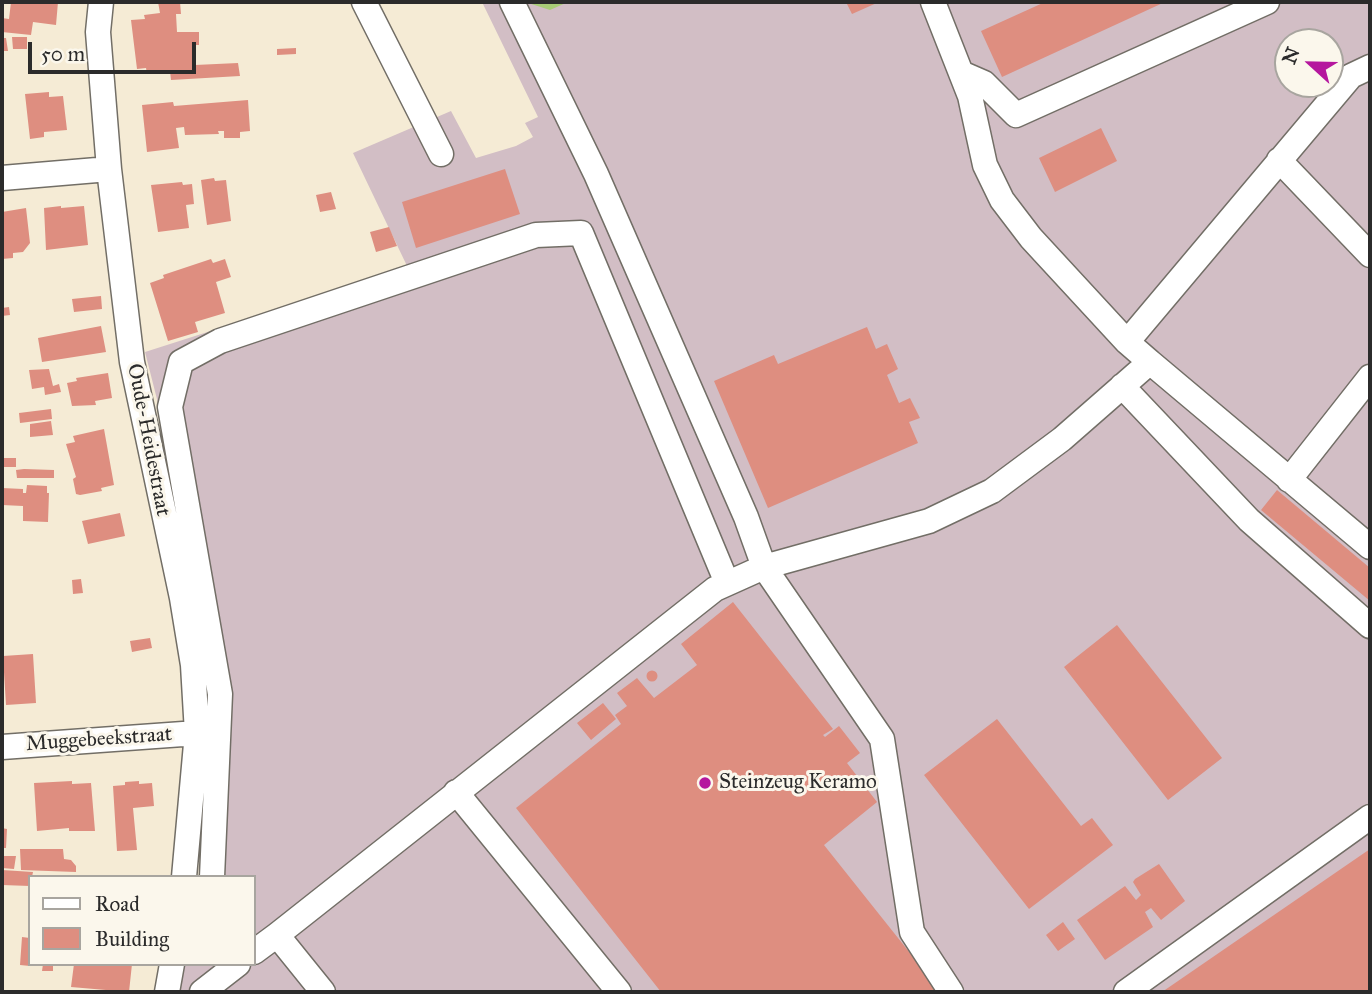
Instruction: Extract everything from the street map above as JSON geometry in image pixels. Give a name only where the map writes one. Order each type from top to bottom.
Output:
[{"type":"street","name":"Oude-Heidestraat","points":[[101,2],[98,32],[109,169],[132,362],[193,665],[197,733],[184,875]]},
{"type":"street","points":[[364,2],[441,154]]},
{"type":"street","points":[[512,2],[596,174],[746,517],[764,567],[882,739],[912,932],[951,992]]},
{"type":"street","points":[[933,2],[970,96],[985,165],[1002,200],[1031,238],[1127,342],[1370,547]]},
{"type":"street","points":[[961,73],[984,83],[1016,115],[1267,2]]},
{"type":"street","points":[[1127,342],[1350,76],[1366,75]]},
{"type":"street","points":[[1279,160],[1370,255]]},
{"type":"street","points":[[2,178],[109,169]]},
{"type":"street","points":[[212,875],[220,694],[170,407],[181,362],[220,341],[536,235],[581,233],[727,583]]},
{"type":"street","points":[[256,950],[715,589],[764,567],[929,521],[992,491],[1062,439],[1150,362]]},
{"type":"street","points":[[1289,480],[1370,377]]},
{"type":"street","points":[[1122,386],[1249,520],[1370,625]]},
{"type":"street","name":"Muggebeekstraat","points":[[2,747],[197,733]]},
{"type":"street","points":[[456,792],[620,992]]},
{"type":"street","points":[[1126,992],[1370,817]]},
{"type":"street","points":[[277,934],[323,992]]},
{"type":"street","points":[[167,992],[172,966]]},
{"type":"street","points":[[202,992],[204,966]]},
{"type":"street","points":[[202,992],[235,966]]},
{"type":"shaded area","points":[[482,2],[1370,2],[1370,992],[175,992],[182,966],[256,966],[256,875],[200,875],[215,726],[195,549],[145,352],[408,268],[353,153],[451,111],[476,158],[516,146],[533,137],[525,123],[538,117]]},
{"type":"green space","points":[[525,2],[568,2],[550,10]]},
{"type":"building","points":[[11,2],[58,2],[56,25],[33,22],[31,35],[2,32],[2,18],[9,19]]},
{"type":"building","points":[[158,2],[180,2],[181,14],[176,14],[177,32],[199,32],[199,45],[193,45],[195,65],[238,63],[240,76],[171,80],[170,71],[147,74],[146,68],[137,69],[131,20],[145,19],[144,15],[160,13]]},
{"type":"building","points":[[846,2],[879,2],[852,14]]},
{"type":"building","points":[[1045,2],[1165,2],[1002,77],[981,31]]},
{"type":"building","points":[[12,37],[27,37],[27,49],[13,49]]},
{"type":"building","points":[[2,38],[6,38],[8,51],[2,51]]},
{"type":"building","points":[[296,48],[296,54],[277,55],[277,49]]},
{"type":"building","points":[[49,92],[49,97],[63,96],[67,130],[44,132],[44,137],[30,139],[25,94]]},
{"type":"building","points":[[248,100],[250,131],[240,132],[240,138],[224,138],[224,131],[218,131],[219,134],[185,135],[184,127],[176,128],[179,148],[147,152],[142,105],[173,102],[174,106]]},
{"type":"building","points":[[1101,128],[1117,161],[1055,192],[1039,158]]},
{"type":"building","points":[[505,169],[520,214],[416,248],[402,202]]},
{"type":"building","points":[[214,178],[215,181],[226,180],[231,221],[207,225],[201,180]]},
{"type":"building","points":[[182,182],[183,185],[192,184],[194,204],[186,205],[189,228],[158,232],[151,185]]},
{"type":"building","points":[[331,192],[336,209],[320,212],[316,195]]},
{"type":"building","points":[[84,206],[88,245],[46,250],[44,208]]},
{"type":"building","points":[[26,208],[30,243],[23,252],[13,253],[13,258],[2,259],[2,212]]},
{"type":"building","points":[[389,227],[397,246],[376,252],[370,232]]},
{"type":"building","points":[[211,259],[213,263],[225,259],[231,277],[216,282],[225,313],[195,322],[198,332],[168,341],[150,283],[164,278],[163,275]]},
{"type":"building","points":[[101,296],[102,309],[74,312],[72,299]]},
{"type":"building","points":[[9,307],[10,315],[2,316],[2,308]]},
{"type":"building","points":[[101,326],[106,352],[42,362],[38,338]]},
{"type":"building","points":[[867,327],[876,349],[887,344],[898,369],[887,375],[899,403],[910,398],[920,418],[909,422],[918,443],[768,508],[714,381],[774,355],[778,364]]},
{"type":"building","points":[[49,369],[53,386],[59,384],[61,392],[45,395],[44,387],[32,389],[29,370]]},
{"type":"building","points":[[108,373],[112,398],[95,401],[96,405],[72,406],[67,383],[77,381],[76,378]]},
{"type":"building","points":[[51,409],[52,419],[20,423],[19,413]]},
{"type":"building","points":[[51,421],[53,435],[30,437],[30,424]]},
{"type":"building","points":[[104,429],[114,485],[101,488],[102,491],[76,494],[73,479],[76,477],[66,444],[75,442],[73,436]]},
{"type":"building","points":[[2,458],[16,458],[16,467],[2,467]]},
{"type":"building","points":[[16,470],[54,470],[54,478],[17,478]]},
{"type":"building","points":[[27,485],[47,486],[48,522],[23,521],[23,506],[2,505],[2,488],[23,489],[23,493],[26,493]]},
{"type":"building","points":[[1277,490],[1370,568],[1370,601],[1261,510]]},
{"type":"building","points":[[120,513],[125,536],[88,544],[82,521]]},
{"type":"building","points":[[81,579],[83,593],[73,594],[72,580]]},
{"type":"building","name":"Steinzeug Keramo","points":[[733,602],[833,729],[823,735],[825,737],[839,726],[860,753],[847,763],[877,802],[824,845],[941,992],[661,992],[516,808],[621,724],[615,715],[627,706],[617,693],[637,678],[654,698],[697,665],[681,644]]},
{"type":"building","points":[[1117,625],[1222,758],[1168,800],[1064,667]]},
{"type":"building","points":[[150,638],[152,648],[132,652],[130,641]]},
{"type":"building","points":[[33,654],[36,703],[6,705],[3,656]]},
{"type":"building","points":[[652,670],[658,676],[652,682],[646,676]]},
{"type":"building","points":[[603,703],[616,719],[591,740],[577,723]]},
{"type":"building","points":[[997,719],[1081,826],[1092,818],[1113,845],[1029,909],[924,775]]},
{"type":"building","points":[[72,781],[72,784],[91,783],[95,831],[69,831],[69,828],[37,831],[34,783]]},
{"type":"building","points":[[139,781],[139,784],[152,783],[154,806],[133,808],[137,850],[117,851],[113,786]]},
{"type":"building","points":[[2,828],[7,829],[6,848],[2,848]]},
{"type":"building","points":[[20,849],[63,849],[64,859],[71,860],[76,866],[76,872],[21,870]]},
{"type":"building","points":[[1370,849],[1370,992],[1162,992]]},
{"type":"building","points":[[2,856],[16,856],[14,869],[2,868]]},
{"type":"building","points":[[1159,864],[1185,901],[1161,920],[1151,908],[1145,912],[1153,927],[1105,960],[1077,920],[1125,886],[1136,900],[1141,895],[1133,882]]},
{"type":"building","points":[[2,870],[33,872],[32,875],[28,875],[28,886],[2,885]]},
{"type":"building","points":[[1063,922],[1075,939],[1058,951],[1046,935]]},
{"type":"building","points":[[22,937],[28,938],[28,966],[20,965]]},
{"type":"building","points":[[43,966],[53,966],[53,971],[42,971]]},
{"type":"building","points":[[74,966],[132,966],[129,992],[71,987]]},
{"type":"place","name":"Steinzeug Keramo","points":[[705,783]]}]
